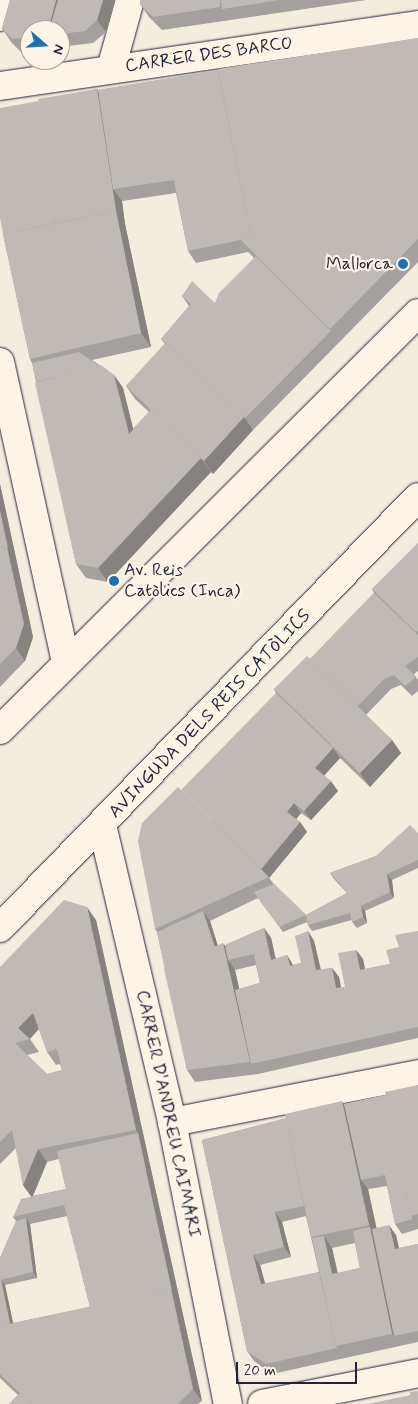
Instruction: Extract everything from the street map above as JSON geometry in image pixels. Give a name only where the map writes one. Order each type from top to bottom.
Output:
[{"type":"street","points":[[0,17],[4,0]]},
{"type":"street","points":[[111,69],[130,0]]},
{"type":"street","name":"CARRER DES BARCO","points":[[0,86],[418,25]]},
{"type":"street","points":[[0,730],[66,662],[418,313]]},
{"type":"street","points":[[0,362],[66,662]]},
{"type":"street","name":"AVINGUDA DELS REIS CATÒLICS","points":[[0,928],[418,498]]},
{"type":"street","name":"CARRER D'ANDREU CAIMARI","points":[[102,825],[172,1122],[228,1404]]},
{"type":"street","points":[[172,1122],[418,1074]]},
{"type":"street","points":[[262,1404],[418,1373]]},
{"type":"building","points":[[10,0],[56,0],[51,20],[20,20],[20,38],[12,39],[2,28]]},
{"type":"building","points":[[58,0],[103,0],[97,20],[85,31],[70,33],[70,20],[52,20]]},
{"type":"building","points":[[140,0],[220,0],[220,7],[153,17],[140,4]]},
{"type":"building","points":[[221,0],[279,0],[222,9]]},
{"type":"building","points":[[418,38],[418,239],[330,329],[239,238],[251,236],[218,69]]},
{"type":"building","points":[[218,70],[251,236],[188,251],[174,180],[113,189],[98,90]]},
{"type":"building","points":[[97,89],[116,211],[56,223],[38,99]]},
{"type":"building","points":[[39,101],[56,223],[3,234],[0,218],[0,108]]},
{"type":"building","points":[[116,211],[141,333],[30,359],[3,234]]},
{"type":"building","points":[[256,256],[331,331],[245,418],[161,339],[191,304],[182,296],[192,281],[215,303],[219,293]]},
{"type":"building","points":[[166,342],[244,417],[204,461],[126,386]]},
{"type":"building","points":[[79,352],[99,366],[37,382],[32,363]]},
{"type":"building","points":[[101,365],[114,375],[129,434],[151,410],[201,458],[98,568],[76,564],[35,383]]},
{"type":"building","points":[[0,511],[8,548],[0,548]]},
{"type":"building","points":[[418,543],[418,631],[416,632],[372,589]]},
{"type":"building","points":[[7,547],[24,624],[16,648],[0,664],[0,548]]},
{"type":"building","points":[[374,593],[418,635],[418,657],[405,666],[416,677],[405,686],[394,675],[384,679],[358,706],[310,659]]},
{"type":"building","points":[[307,656],[392,740],[360,773],[274,689]]},
{"type":"building","points":[[276,693],[333,748],[315,768],[331,781],[304,811],[294,803],[287,812],[300,822],[261,869],[181,790]]},
{"type":"building","points":[[178,787],[269,877],[155,929],[138,841],[142,823]]},
{"type":"building","points":[[410,825],[418,833],[418,860],[387,874],[390,892],[361,906],[363,917],[352,922],[350,913],[308,925],[306,915],[348,893],[330,873],[376,856]]},
{"type":"building","points":[[274,884],[306,915],[279,927],[254,892]]},
{"type":"building","points":[[64,900],[87,907],[136,1130],[38,1149],[23,1185],[12,1130],[0,1142],[0,967]],"holes":[[[33,1013],[47,1052],[57,1049],[62,1070],[47,1074],[15,1043],[30,1039],[18,1028]]]},
{"type":"building","points":[[203,911],[215,947],[165,969],[157,932]]},
{"type":"building","points":[[264,928],[271,960],[287,955],[290,966],[301,963],[295,936],[308,931],[316,970],[332,968],[336,988],[345,987],[338,953],[356,950],[360,970],[390,964],[386,950],[399,947],[395,935],[418,931],[418,1027],[251,1064],[235,990],[260,983],[254,954],[228,960],[225,945]]},
{"type":"building","points":[[223,943],[250,1062],[187,1070],[164,969]]},
{"type":"building","points":[[418,1085],[418,1214],[411,1216],[385,1092]]},
{"type":"building","points":[[386,1095],[413,1219],[395,1224],[385,1175],[361,1180],[344,1104]]},
{"type":"building","points":[[342,1101],[369,1225],[311,1237],[285,1114]]},
{"type":"building","points":[[286,1118],[304,1206],[275,1212],[284,1247],[253,1255],[261,1284],[319,1272],[337,1348],[266,1364],[247,1351],[202,1140]]},
{"type":"building","points":[[138,1133],[172,1291],[171,1289],[90,1307],[64,1205],[13,1217],[21,1199],[66,1189],[57,1151]]},
{"type":"building","points":[[26,1218],[33,1272],[1,1280],[10,1324],[0,1326],[0,1258],[16,1221]]},
{"type":"building","points":[[389,1225],[395,1249],[418,1244],[418,1331],[394,1336],[372,1229]]},
{"type":"building","points":[[370,1227],[392,1334],[336,1346],[312,1238],[324,1236],[332,1274],[360,1268],[353,1231]]},
{"type":"building","points":[[171,1289],[193,1389],[178,1404],[31,1404],[0,1374],[0,1326]]},
{"type":"building","points":[[418,1391],[418,1404],[413,1404],[410,1392]]},
{"type":"building","points":[[20,1393],[31,1404],[9,1404]]},
{"type":"building","points":[[411,1395],[413,1404],[367,1404]]},
{"type":"place","name":"Mallorca","points":[[403,264]]},
{"type":"place","name":"Av. Reis Catòlics (Inca)","points":[[114,581]]}]
